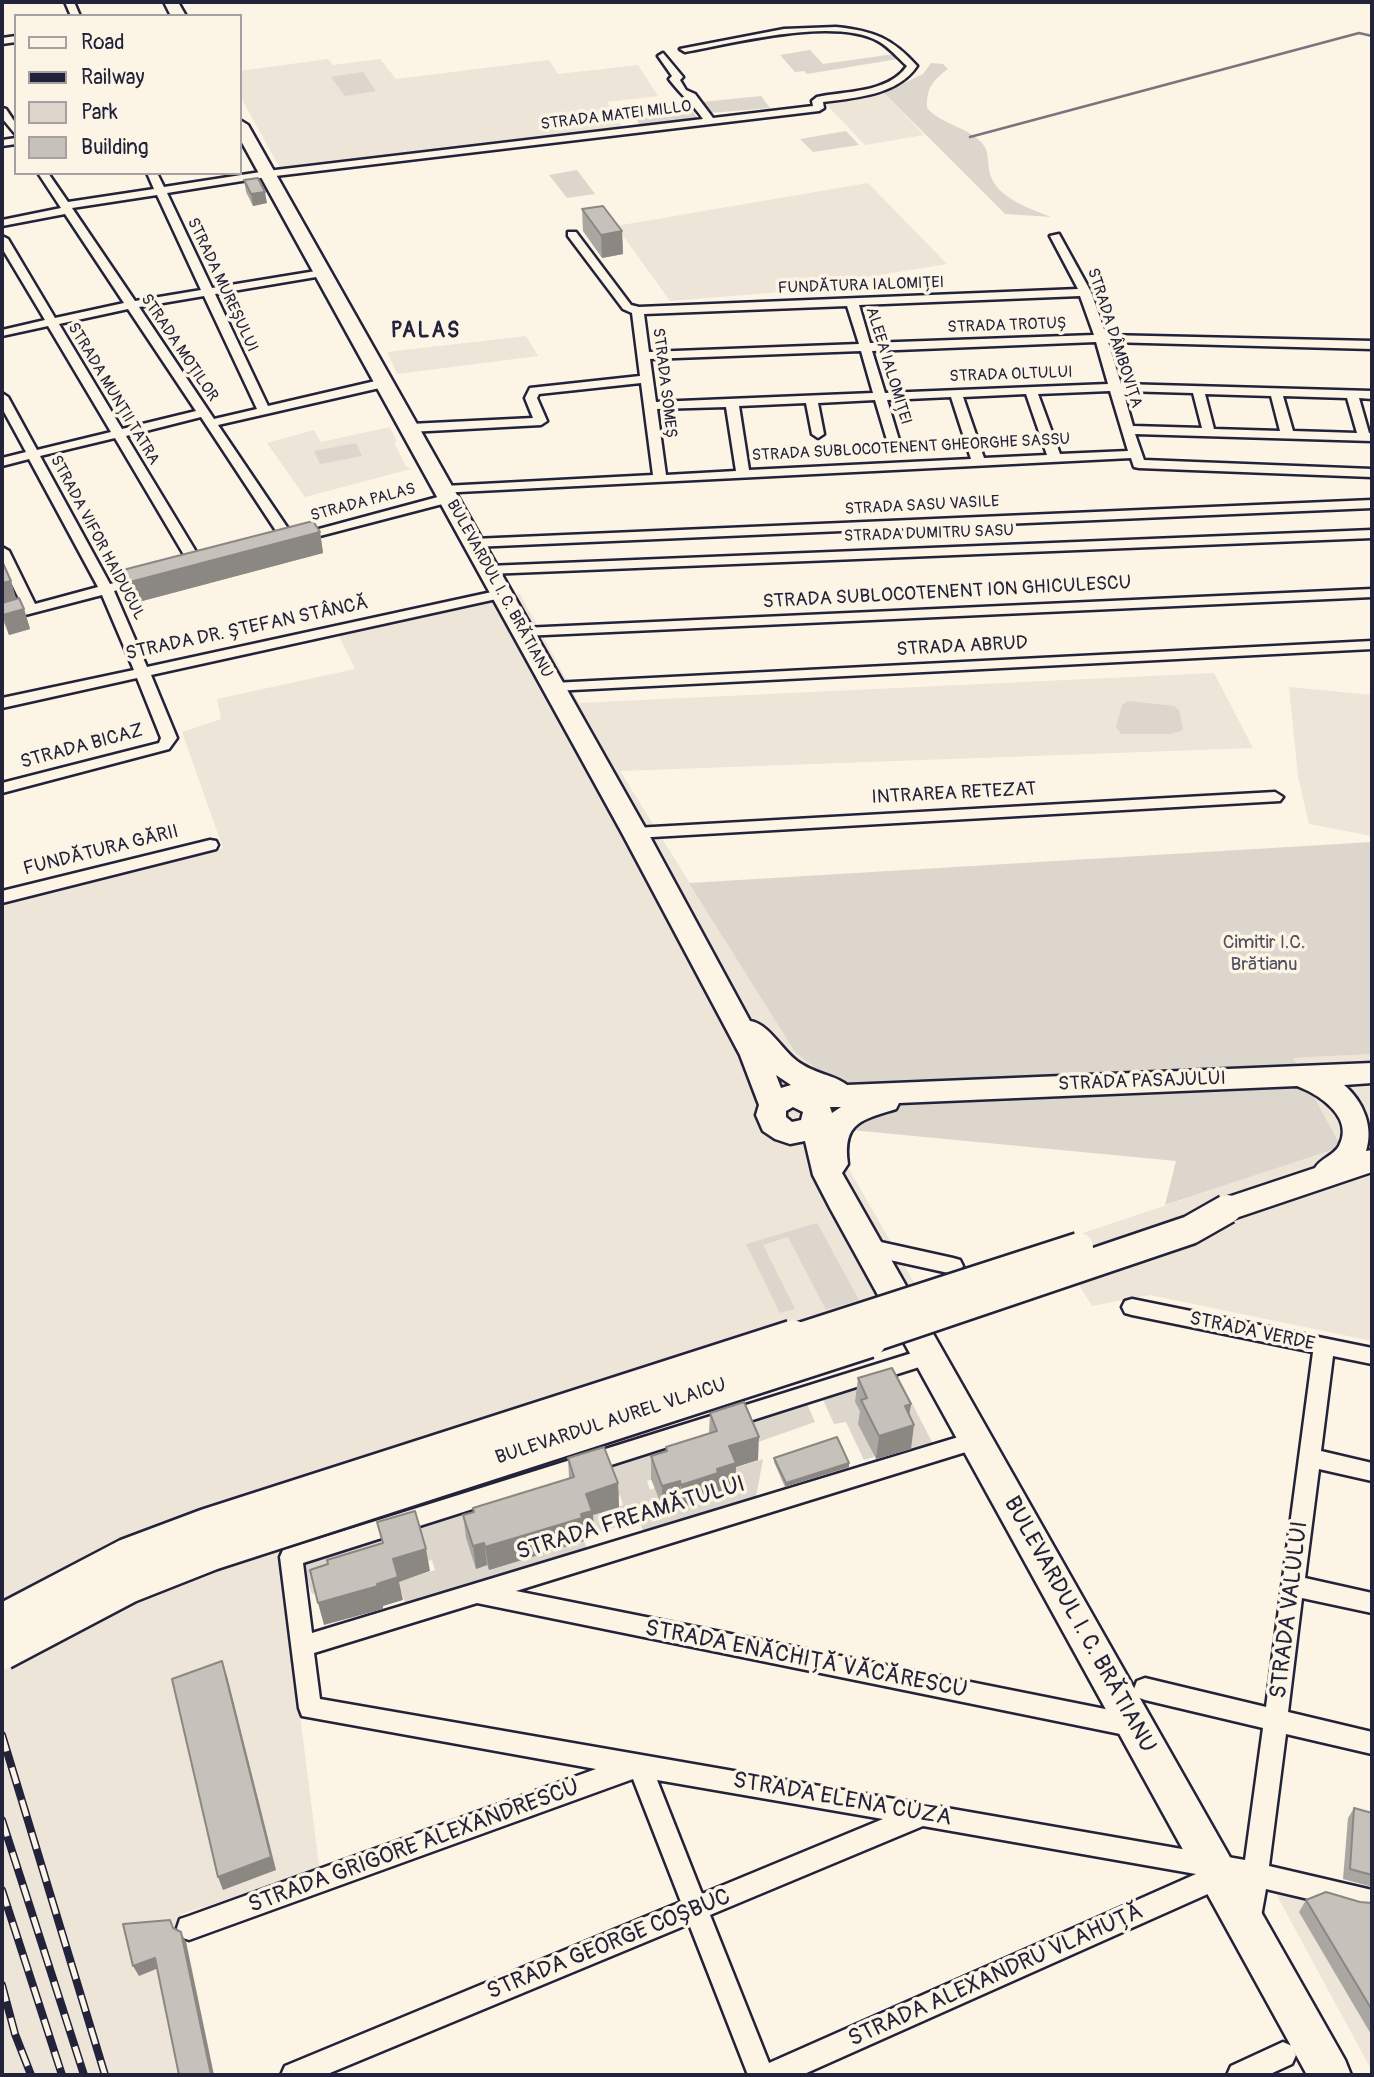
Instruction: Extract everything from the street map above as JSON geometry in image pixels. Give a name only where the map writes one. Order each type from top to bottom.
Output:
[{"type":"main road","name":"BULEVARDUL I. C. BRĂTIANU","points":[[242,129],[635,833],[754,1055],[798,1113],[834,1188],[1135,1726],[1229,1871],[1249,1930],[1330,2075]]},
{"type":"main road","points":[[721,992],[770,1054],[807,1083],[837,1090],[912,1092]]},
{"type":"main road","name":"STRADA PASAJULUI","points":[[798,1113],[912,1092],[1372,1073]]},
{"type":"main road","points":[[1299,1076],[1331,1090],[1340,1098],[1355,1124],[1353,1149],[1347,1158],[1315,1180]]},
{"type":"main road","points":[[834,1188],[830,1151],[834,1130],[854,1113],[912,1092]]},
{"type":"main road","name":"BULEVARDUL AUREL VLAICU","points":[[2,1623],[128,1557],[293,1498],[1178,1216],[1227,1209],[1372,1161]]},
{"type":"main road","name":"BULEVARDUL AUREL VLAICU","points":[[2,1651],[129,1584],[210,1552],[996,1296],[1190,1230],[1227,1209]]},
{"type":"street","name":"STRADA MATEI MILLO","points":[[2,223],[66,208],[267,174],[819,108],[817,101],[820,99],[872,90],[904,78],[912,66],[878,38],[842,30],[799,31],[685,49]]},
{"type":"street","points":[[663,56],[678,77],[674,79],[683,92],[692,96],[710,121]]},
{"type":"street","points":[[2,111],[14,129]]},
{"type":"street","name":"STRADA MOȚILOR","points":[[44,175],[207,418],[282,542]]},
{"type":"street","name":"STRADA MUREȘULUI","points":[[153,175],[264,411]]},
{"type":"street","name":"STRADA SOMEȘ","points":[[572,234],[627,307],[638,311],[660,479]]},
{"type":"street","name":"STRADA DÂMBOVIȚA","points":[[1055,236],[1069,256],[1085,292],[1135,454]]},
{"type":"street","name":"STRADA MUNȚII TATRA","points":[[2,239],[197,565]]},
{"type":"street","points":[[2,333],[131,305],[322,273]]},
{"type":"street","name":"FUNDĂTURA IALOMIȚEI","points":[[638,311],[1085,292]]},
{"type":"street","name":"ALEEA IALOMIȚEI","points":[[852,302],[894,440]]},
{"type":"street","name":"STRADA TROTUȘ","points":[[644,356],[1099,338],[1372,345]]},
{"type":"street","points":[[410,428],[541,421],[531,398],[534,391],[647,379]]},
{"type":"street","points":[[2,462],[118,433],[264,411],[384,383]]},
{"type":"street","name":"STRADA OLTULUI","points":[[651,406],[1114,387],[1372,394]]},
{"type":"street","points":[[1198,389],[1209,432]]},
{"type":"street","points":[[1031,390],[1055,458]]},
{"type":"street","points":[[1276,392],[1288,435]]},
{"type":"street","points":[[956,393],[979,462]]},
{"type":"street","points":[[1128,430],[1368,437],[1352,394]]},
{"type":"street","name":"STRADA VIFOR HAIDUCUL","points":[[2,397],[107,589],[144,671],[169,738]]},
{"type":"street","points":[[811,399],[818,434]]},
{"type":"street","points":[[732,402],[743,475]]},
{"type":"street","name":"STRADA SUBLOCOTENENT GHEORGHE SASSU","points":[[447,494],[660,479],[1135,454],[1139,464],[1372,474]]},
{"type":"street","name":"STRADA PALAS","points":[[282,542],[447,494]]},
{"type":"street","name":"STRADA SASU VASILE","points":[[473,543],[1372,504]]},
{"type":"street","name":"STRADA DUMITRU SASU","points":[[488,570],[1372,534]]},
{"type":"street","points":[[2,551],[31,609]]},
{"type":"street","points":[[2,617],[158,575]]},
{"type":"street","name":"STRADA SUBLOCOTENENT ION GHICULESCU","points":[[523,632],[1372,593]]},
{"type":"street","name":"STRADA DR. ȘTEFAN STÂNCĂ","points":[[2,703],[501,594]]},
{"type":"street","name":"STRADA ABRUD","points":[[553,687],[1372,645]]},
{"type":"street","name":"STRADA BICAZ","points":[[2,788],[164,746],[169,738]]},
{"type":"street","name":"INTRAREA RETEZAT","points":[[635,833],[1275,797]]},
{"type":"street","name":"FUNDĂTURA GĂRII","points":[[2,897],[210,845]]},
{"type":"street","points":[[867,1247],[953,1266]]},
{"type":"street","name":"STRADA VERDE","points":[[1132,1307],[1372,1356]]},
{"type":"street","name":"STRADA VALULUI","points":[[1229,1871],[1276,1720],[1324,1346]]},
{"type":"street","points":[[302,1646],[291,1557],[928,1356]]},
{"type":"street","name":"STRADA FREAMĂTULUI","points":[[302,1646],[975,1441]]},
{"type":"street","points":[[1310,1458],[1372,1472]]},
{"type":"street","points":[[1293,1586],[1372,1603]]},
{"type":"street","name":"STRADA ENĂCHIȚĂ VĂCĂRESCU","points":[[477,1593],[1135,1726]]},
{"type":"street","name":"STRADA ELENA CUZA","points":[[302,1646],[310,1708],[924,1815],[1229,1871],[1372,1902]]},
{"type":"street","points":[[1145,1689],[1372,1743]]},
{"type":"street","points":[[639,1765],[761,2075]]},
{"type":"street","name":"STRADA GRIGORE ALEXANDRESCU","points":[[190,1928],[639,1765]]},
{"type":"street","name":"STRADA GEORGE COȘBUC","points":[[294,2075],[924,1815]]},
{"type":"street","name":"STRADA ALEXANDRU VLAHUȚĂ","points":[[774,2075],[1229,1871]]},
{"type":"street","points":[[1240,2075],[1283,2055]]},
{"type":"shaded area","points":[[328,59],[333,65],[380,59],[396,79],[549,60],[558,74],[638,65],[658,96],[607,102],[623,128],[280,168],[242,100],[242,71]]},
{"type":"shaded area","points":[[884,93],[924,135],[865,145],[823,101]]},
{"type":"shaded area","points":[[868,183],[947,264],[769,293],[670,301],[616,226]]},
{"type":"shaded area","points":[[526,336],[538,356],[397,374],[387,352]]},
{"type":"shaded area","points":[[390,427],[397,442],[394,443],[406,466],[411,469],[305,497],[267,443],[314,430],[321,442]]},
{"type":"shaded area","points":[[520,594],[579,703],[1214,673],[1253,748],[620,771],[795,1052],[825,1075],[849,1120],[835,1145],[942,1331],[282,1546],[289,1630],[320,1872],[181,1914],[214,2075],[2,2075],[2,901],[223,848],[182,732],[221,719],[217,699],[355,669],[338,634]]},
{"type":"shaded area","points":[[1289,687],[1372,695],[1372,836],[1309,824],[1298,776]]},
{"type":"shaded area","points":[[1372,1054],[1372,1341],[1150,1295],[1092,1306],[1053,1243],[1340,1147],[1292,1058]]},
{"type":"shaded area","points":[[1268,1879],[1372,1907],[1372,2071]]},
{"type":"green space","points":[[810,50],[823,64],[894,54],[898,59],[807,74],[804,71],[795,72],[780,55]]},
{"type":"green space","points":[[931,63],[943,64],[948,69],[931,85],[927,108],[933,114],[976,137],[985,146],[990,174],[1000,190],[1015,202],[1051,217],[1005,214],[884,93],[923,74]]},
{"type":"green space","points":[[363,72],[376,91],[345,96],[331,77]]},
{"type":"green space","points":[[761,96],[770,108],[710,113],[702,102]]},
{"type":"green space","points":[[683,101],[686,101],[698,119],[640,126],[633,113],[627,114],[623,108],[630,107],[632,110],[684,104]]},
{"type":"green space","points":[[846,131],[859,145],[813,152],[800,139]]},
{"type":"green space","points":[[577,170],[595,194],[567,198],[549,175]]},
{"type":"green space","points":[[356,443],[362,456],[320,464],[314,451]]},
{"type":"green space","points":[[1128,701],[1174,706],[1179,710],[1183,730],[1171,734],[1121,734],[1116,727],[1122,705]]},
{"type":"green space","name":"Cimitir I.C. Brătianu","points":[[1372,842],[1372,1054],[1293,1058],[1341,1147],[1165,1205],[1176,1161],[841,1129],[849,1119],[825,1076],[795,1052],[689,883]]},
{"type":"green space","points":[[817,1223],[859,1300],[826,1310],[788,1237],[763,1245],[795,1309],[780,1313],[746,1244]]},
{"type":"green space","points":[[896,1372],[933,1444],[912,1450],[901,1430],[889,1392]]},
{"type":"green space","points":[[858,1383],[862,1416],[874,1457],[864,1460],[846,1422],[834,1424],[821,1395]]},
{"type":"green space","points":[[805,1399],[815,1422],[647,1481],[650,1490],[655,1488],[663,1509],[680,1504],[681,1507],[716,1492],[728,1470],[763,1459],[756,1497],[644,1534],[639,1520],[594,1534],[587,1517],[623,1505],[620,1495],[487,1565],[489,1570],[544,1549],[546,1553],[584,1541],[588,1551],[405,1603],[398,1582],[435,1570],[432,1560],[312,1594],[302,1563]]},
{"type":"building","points":[[258,178],[265,192],[251,194],[244,180]]},
{"type":"building","points":[[603,206],[622,231],[601,235],[582,209]]},
{"type":"building","points":[[313,521],[320,532],[126,583],[119,571]]},
{"type":"building","points":[[2,561],[11,581],[2,583]]},
{"type":"building","points":[[19,598],[24,609],[3,615],[2,603]]},
{"type":"building","points":[[892,1368],[911,1404],[905,1406],[914,1425],[879,1436],[861,1400],[867,1398],[858,1378]]},
{"type":"building","points":[[744,1402],[759,1437],[729,1446],[736,1463],[717,1469],[718,1473],[681,1485],[680,1481],[662,1486],[651,1456],[667,1451],[666,1447],[717,1431],[710,1413]]},
{"type":"building","points":[[837,1437],[849,1463],[786,1483],[774,1458]]},
{"type":"building","points":[[604,1447],[618,1483],[586,1494],[592,1511],[581,1514],[582,1518],[485,1547],[484,1543],[473,1546],[463,1515],[474,1512],[473,1508],[574,1477],[568,1458]]},
{"type":"building","points":[[415,1511],[426,1549],[393,1559],[398,1577],[377,1584],[378,1586],[318,1603],[310,1570],[328,1564],[327,1560],[383,1543],[377,1522]]},
{"type":"building","points":[[222,1661],[271,1857],[218,1877],[172,1679]]},
{"type":"building","points":[[1354,1808],[1372,1813],[1372,1875],[1350,1869]]},
{"type":"building","points":[[1326,1892],[1372,1903],[1372,2010],[1306,1900]]},
{"type":"building","points":[[170,1920],[173,1928],[181,1932],[211,2075],[179,2075],[155,1958],[133,1966],[123,1924]]},
{"type":"waterway","points":[[970,137],[1359,33],[1372,36]]},
{"type":"railway","points":[[2,1735],[105,2075]]},
{"type":"railway","points":[[2,1820],[84,2075]]},
{"type":"railway","points":[[2,1890],[62,2075]]},
{"type":"railway","points":[[2,1985],[15,2034],[31,2075]]},
{"type":"district","name":"PALAS","points":[[426,332]]}]
